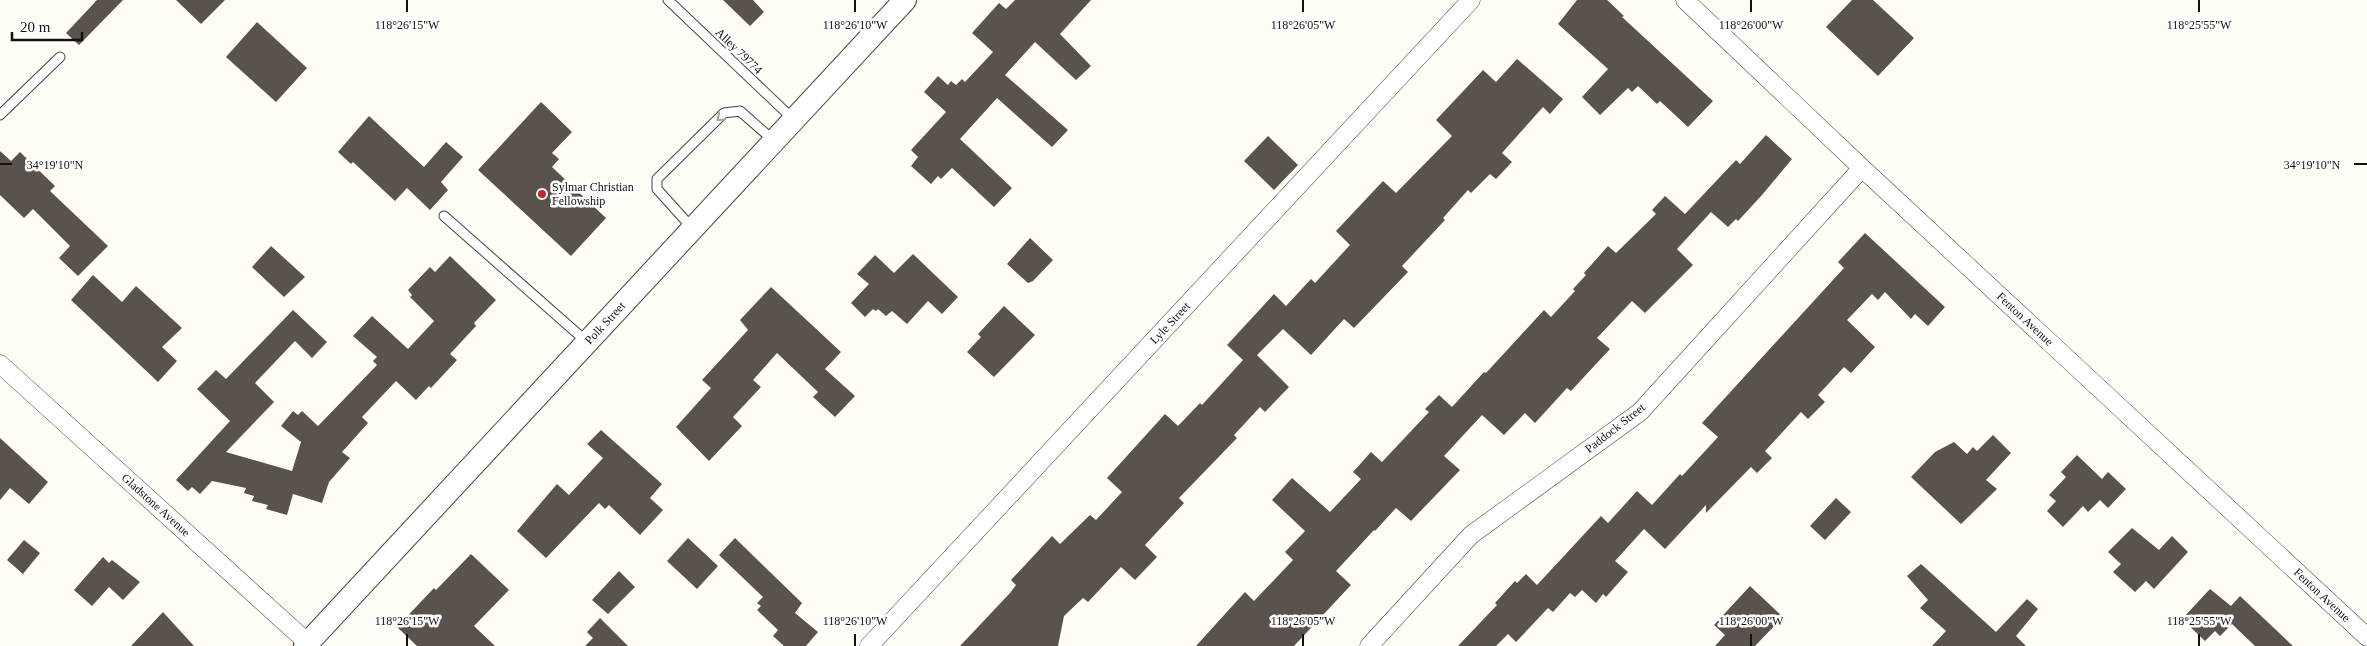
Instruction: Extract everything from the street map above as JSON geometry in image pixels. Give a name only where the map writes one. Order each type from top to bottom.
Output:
[{"type":"street","name":"Polk Street","points":[[308,645],[773,140],[794,120],[905,0]]},
{"type":"street","name":"Lyle Street","points":[[869,646],[1471,0]]},
{"type":"street","name":"Fenton Avenue","points":[[1685,0],[1862,168],[2367,637]]},
{"type":"street","name":"Paddock Street","points":[[1369,646],[1471,535],[1640,412],[1862,168]]},
{"type":"street","name":"Gladstone Avenue","points":[[0,364],[308,645]]},
{"type":"lane","name":"Alley 79774","points":[[668,0],[794,120]]},
{"type":"lane","points":[[0,115],[60,57]]},
{"type":"lane","points":[[693,229],[657,189],[657,180],[724,113],[740,112],[773,140]]},
{"type":"lane","points":[[444,216],[587,342]]},
{"type":"building","points":[[97,0],[123,0],[79,45],[66,33]]},
{"type":"building","points":[[176,0],[225,0],[201,24]]},
{"type":"building","points":[[723,0],[753,0],[764,12],[750,26]]},
{"type":"building","points":[[1015,0],[1091,0],[1060,34],[1091,66],[1076,80],[1035,42],[1005,75],[1068,130],[1052,147],[997,98],[960,139],[1012,188],[994,207],[952,168],[941,179],[938,176],[931,184],[911,166],[918,157],[911,150],[946,112],[924,92],[938,76],[948,85],[951,81],[956,85],[962,79],[965,82],[993,52],[972,33],[999,3],[1006,9]]},
{"type":"building","points":[[1577,0],[1607,0],[1624,16],[1622,17],[1713,101],[1688,127],[1660,101],[1657,104],[1638,86],[1632,92],[1628,88],[1600,115],[1582,97],[1608,69],[1558,24]]},
{"type":"building","points":[[1852,0],[1873,0],[1914,38],[1878,76],[1826,27]]},
{"type":"building","points":[[257,22],[307,68],[276,102],[226,57]]},
{"type":"building","points":[[1517,59],[1563,99],[1550,114],[1543,107],[1502,153],[1512,162],[1496,179],[1490,174],[1471,193],[1468,190],[1443,218],[1445,220],[1402,266],[1408,272],[1354,328],[1344,319],[1311,355],[1283,329],[1257,355],[1289,387],[1265,412],[1260,407],[1234,435],[1237,438],[1179,498],[1184,503],[1145,545],[1157,557],[1135,580],[1121,567],[1088,602],[1083,598],[1064,616],[1058,646],[960,646],[1010,593],[1016,585],[1011,580],[1052,536],[1060,544],[1090,515],[1096,520],[1122,492],[1107,478],[1165,414],[1178,426],[1200,403],[1202,405],[1243,360],[1227,345],[1274,294],[1286,306],[1311,279],[1315,283],[1350,245],[1336,231],[1383,181],[1396,193],[1452,136],[1436,120],[1483,70],[1496,82]]},
{"type":"building","name":"Sylmar Christian Fellowship","points":[[541,102],[572,132],[552,153],[559,159],[552,167],[606,218],[571,256],[478,170]]},
{"type":"building","points":[[369,116],[424,167],[446,142],[463,157],[441,182],[448,190],[430,210],[407,188],[395,201],[353,162],[351,164],[338,152]]},
{"type":"building","points":[[1766,135],[1792,159],[1738,221],[1736,219],[1728,227],[1711,212],[1677,249],[1693,265],[1645,313],[1632,301],[1597,338],[1610,349],[1571,391],[1567,388],[1535,423],[1525,413],[1504,435],[1482,415],[1444,456],[1460,470],[1411,521],[1396,508],[1374,530],[1336,571],[1351,585],[1294,646],[1196,646],[1245,592],[1254,601],[1293,560],[1285,552],[1305,531],[1272,500],[1292,478],[1330,512],[1361,479],[1353,472],[1371,452],[1382,462],[1429,412],[1425,409],[1439,395],[1452,407],[1544,310],[1551,317],[1575,291],[1573,289],[1586,275],[1584,273],[1608,246],[1616,253],[1656,214],[1652,210],[1665,196],[1685,214],[1736,160],[1740,164]]},
{"type":"building","points":[[1268,136],[1298,165],[1274,190],[1244,161]]},
{"type":"building","points":[[0,151],[11,161],[20,152],[55,186],[50,191],[108,246],[78,276],[59,258],[70,246],[33,209],[24,218],[0,195]]},
{"type":"building","points":[[1865,233],[1945,307],[1928,326],[1915,314],[1911,319],[1885,292],[1878,300],[1872,294],[1847,320],[1875,347],[1851,373],[1844,367],[1818,395],[1825,402],[1808,419],[1801,412],[1765,451],[1772,458],[1757,473],[1751,467],[1706,513],[1706,505],[1665,549],[1644,529],[1615,561],[1628,572],[1606,597],[1603,594],[1596,603],[1582,590],[1575,597],[1570,593],[1553,612],[1548,608],[1516,642],[1508,634],[1496,646],[1458,646],[1497,605],[1495,603],[1515,581],[1517,583],[1526,574],[1537,585],[1601,516],[1608,523],[1637,491],[1652,505],[1680,474],[1682,476],[1718,437],[1702,423],[1844,268],[1838,262]]},
{"type":"building","points":[[1030,238],[1053,260],[1033,281],[1028,283],[1007,264]]},
{"type":"building","points":[[271,246],[305,277],[284,297],[252,267]]},
{"type":"building","points":[[913,254],[958,297],[942,314],[928,301],[907,324],[892,311],[886,316],[878,309],[876,311],[873,309],[865,317],[851,303],[869,284],[857,274],[875,255],[894,273]]},
{"type":"building","points":[[450,256],[496,300],[474,323],[476,326],[450,354],[457,360],[431,388],[429,386],[416,400],[396,381],[362,417],[368,423],[342,452],[350,458],[329,482],[322,503],[293,494],[287,515],[266,509],[268,505],[252,501],[254,496],[244,493],[246,488],[212,481],[200,494],[192,487],[188,491],[176,480],[230,421],[197,389],[216,370],[226,379],[293,310],[327,342],[312,358],[295,341],[255,383],[274,402],[226,452],[292,471],[301,442],[281,426],[293,411],[298,415],[302,411],[318,426],[377,365],[373,361],[377,357],[353,336],[372,316],[408,349],[434,321],[410,297],[412,295],[408,290],[430,267],[435,272]]},
{"type":"building","points":[[93,275],[122,302],[136,286],[182,328],[162,347],[177,361],[158,382],[71,300]]},
{"type":"building","points":[[771,287],[841,352],[825,369],[855,396],[835,417],[813,397],[818,392],[777,353],[753,380],[761,387],[733,417],[742,426],[709,461],[676,427],[711,388],[702,380],[748,330],[740,320]]},
{"type":"building","points":[[1004,306],[1035,335],[994,377],[967,352],[981,337],[978,334]]},
{"type":"building","points":[[601,430],[662,484],[650,498],[663,510],[640,535],[609,505],[605,509],[599,503],[546,558],[517,531],[557,484],[569,495],[603,458],[587,444]]},
{"type":"building","points":[[1993,435],[2011,453],[1986,480],[1997,489],[1961,524],[1911,477],[1935,452],[1954,442],[1967,454],[1973,447],[1977,451]]},
{"type":"building","points":[[0,438],[48,482],[29,504],[10,488],[0,500]]},
{"type":"building","points":[[2077,455],[2102,479],[2108,472],[2126,489],[2108,508],[2100,500],[2088,512],[2083,506],[2063,527],[2047,511],[2056,501],[2049,495],[2066,477],[2061,472]]},
{"type":"building","points":[[1836,498],[1851,512],[1825,540],[1810,526]]},
{"type":"building","points":[[2132,528],[2159,550],[2172,536],[2188,552],[2154,589],[2146,581],[2135,592],[2113,572],[2121,564],[2108,552]]},
{"type":"building","points":[[688,538],[718,566],[697,589],[667,561]]},
{"type":"building","points":[[735,538],[802,603],[795,613],[818,632],[806,646],[784,646],[773,636],[778,630],[757,610],[761,606],[757,603],[763,597],[719,555]]},
{"type":"building","points":[[24,540],[40,553],[23,574],[7,560]]},
{"type":"building","points":[[471,554],[509,590],[474,626],[495,646],[417,646],[397,627],[434,588],[436,590]]},
{"type":"building","points":[[103,557],[109,563],[112,560],[140,582],[123,600],[109,587],[92,606],[74,590]]},
{"type":"building","points":[[1921,564],[1996,632],[2027,599],[2038,609],[2016,636],[2026,646],[1932,646],[1946,631],[1920,608],[1928,600],[1907,576]]},
{"type":"building","points":[[619,571],[635,587],[608,614],[592,600]]},
{"type":"building","points":[[1750,586],[1783,617],[1755,646],[1715,646],[1725,635],[1714,625]]},
{"type":"building","points":[[2210,589],[2231,606],[2240,596],[2293,646],[2255,646],[2232,624],[2220,636],[2215,631],[2205,641],[2182,619]]},
{"type":"building","points":[[163,612],[194,646],[131,646]]},
{"type":"building","points":[[600,618],[628,646],[585,646],[593,638],[587,632]]},
{"type":"place","name":"Sylmar Christian Fellowship","points":[[542,194]]}]
